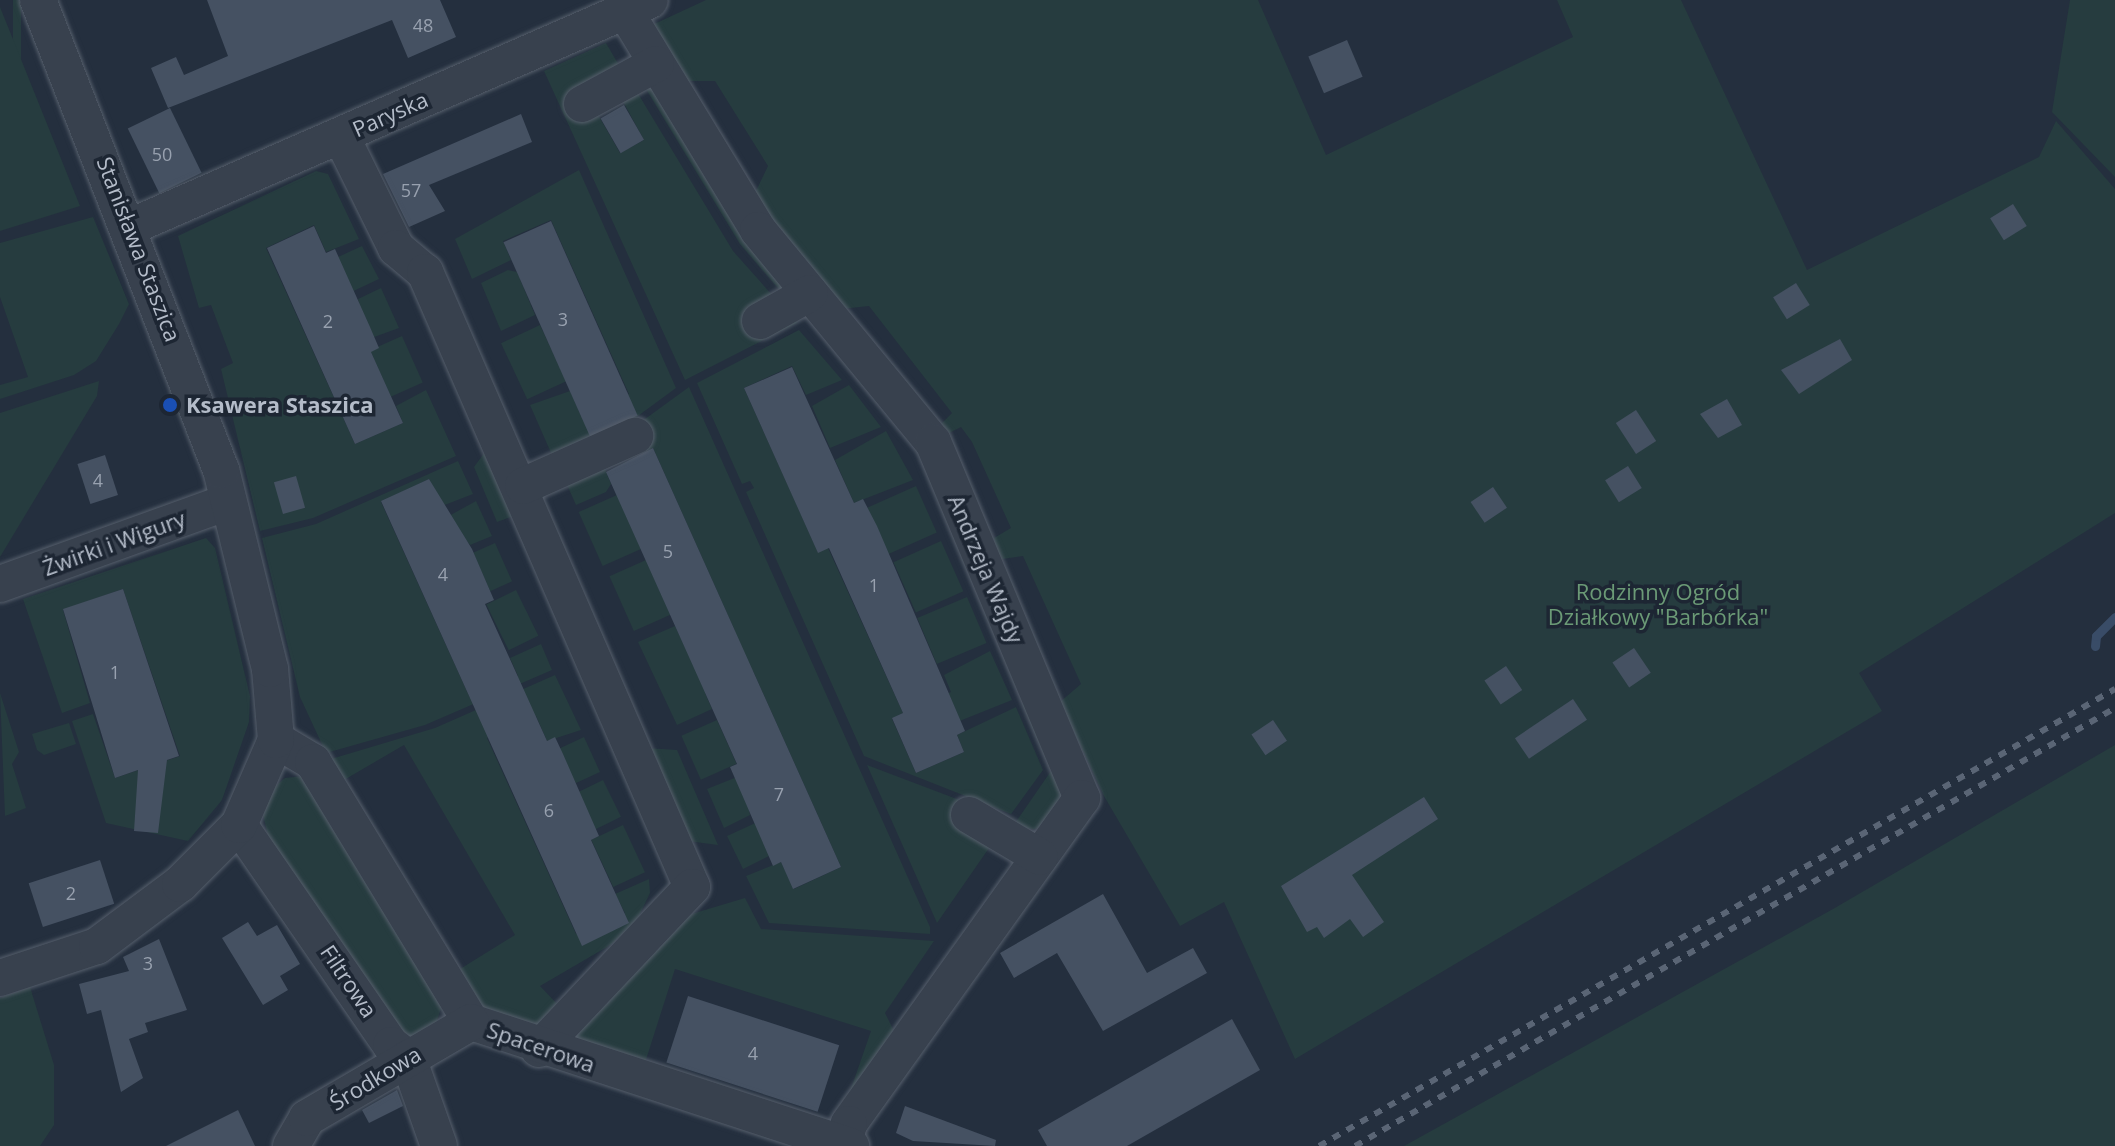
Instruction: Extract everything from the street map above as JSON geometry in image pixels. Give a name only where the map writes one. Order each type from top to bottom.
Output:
[{"type":"street","name":"Stanisława Staszica","points":[[38,0],[202,414],[228,502],[270,669],[276,740]]},
{"type":"street","name":"Paryska","points":[[130,227],[638,6]]},
{"type":"street","name":"Andrzeja Wajdy","points":[[638,6],[656,64],[758,230],[933,442],[1082,798],[849,1124],[848,1145]]},
{"type":"street","points":[[582,104],[656,64]]},
{"type":"street","points":[[341,136],[396,248],[425,272],[523,486],[692,887],[539,1049]]},
{"type":"street","points":[[760,321],[810,293]]},
{"type":"street","points":[[523,486],[635,436]]},
{"type":"street","name":"Żwirki i Wigury","points":[[0,584],[228,502]]},
{"type":"street","points":[[0,978],[97,946],[180,884],[239,825],[276,740]]},
{"type":"street","name":"Spacerowa","points":[[276,740],[313,762],[471,1022],[539,1049],[848,1145]]},
{"type":"street","points":[[969,815],[1040,857]]},
{"type":"street","name":"Filtrowa","points":[[239,825],[391,1045],[408,1058],[439,1146]]},
{"type":"street","name":"Środkowa","points":[[291,1146],[307,1118],[471,1022]]},
{"type":"green space","points":[[13,0],[21,0],[21,200],[13,200]]},
{"type":"green space","name":"Rodzinny Ogród Działkowy \"Barbórka\"","points":[[706,0],[1258,0],[1326,155],[1573,37],[1557,0],[1681,0],[1807,270],[2039,157],[2056,121],[2115,189],[2115,513],[1859,673],[1882,711],[1295,1059],[1224,902],[1180,926],[1104,796],[1060,702],[1081,684],[1023,556],[1002,559],[995,552],[994,538],[1011,528],[972,442],[961,427],[945,435],[938,427],[952,413],[869,306],[841,309],[770,220],[755,193],[768,166],[715,81],[685,81],[650,26]]},
{"type":"green space","points":[[2070,0],[2115,0],[2115,177],[2052,112]]},
{"type":"green space","points":[[0,7],[80,206],[0,231]]},
{"type":"green space","points":[[606,43],[624,74],[593,106],[620,153],[644,140],[619,94],[634,87],[733,251],[797,323],[685,380],[544,71]]},
{"type":"green space","points":[[643,84],[654,88],[784,283],[783,294],[740,244]]},
{"type":"green space","points":[[579,170],[676,388],[627,424],[555,462],[530,405],[570,391],[581,416],[629,394],[551,220],[503,241],[511,260],[472,279],[455,239]]},
{"type":"green space","points":[[316,171],[328,174],[359,239],[326,252],[314,225],[266,248],[355,444],[403,423],[396,406],[426,390],[456,456],[313,518],[260,531],[221,369],[233,363],[211,305],[199,308],[178,236]]},
{"type":"green space","points":[[93,217],[129,304],[119,324],[96,361],[74,375],[0,399],[0,385],[28,377],[0,297],[0,243]]},
{"type":"green space","points":[[362,246],[379,279],[345,295],[338,257]]},
{"type":"green space","points":[[508,270],[517,272],[535,315],[501,331],[481,283]]},
{"type":"green space","points":[[381,288],[399,328],[366,340],[358,299]]},
{"type":"green space","points":[[540,325],[566,381],[527,399],[501,343]]},
{"type":"green space","points":[[799,330],[842,380],[806,395],[792,366],[744,388],[818,552],[828,548],[903,713],[892,719],[916,773],[964,752],[957,735],[1016,707],[1043,770],[1011,814],[864,756],[746,492],[754,488],[750,481],[742,484],[697,383]]},
{"type":"green space","points":[[402,336],[423,383],[391,397],[370,350]]},
{"type":"green space","points":[[99,381],[97,396],[0,557],[0,413]]},
{"type":"green space","points":[[849,385],[881,427],[830,448],[812,406]]},
{"type":"green space","points":[[689,387],[930,927],[930,934],[769,923],[746,876],[781,862],[794,889],[841,867],[753,671],[705,693],[712,709],[677,725],[638,642],[675,626],[688,653],[735,631],[653,448],[605,469],[611,484],[606,492],[576,505],[564,478]]},
{"type":"green space","points":[[886,431],[913,480],[854,503],[835,460]]},
{"type":"green space","points":[[490,445],[524,512],[497,522],[474,467]]},
{"type":"green space","points":[[458,461],[473,494],[442,506],[429,479],[381,502],[470,698],[518,676],[510,658],[541,644],[552,670],[425,725],[326,753],[300,697],[262,538],[316,524]]},
{"type":"green space","points":[[916,486],[937,533],[887,555],[867,508]]},
{"type":"green space","points":[[617,495],[641,549],[603,566],[579,512]]},
{"type":"green space","points":[[476,501],[492,536],[470,545],[447,517]]},
{"type":"green space","points":[[206,538],[215,548],[250,696],[249,722],[222,800],[188,841],[106,823],[72,721],[93,714],[115,778],[180,756],[123,589],[63,610],[90,703],[62,713],[23,599]]},
{"type":"green space","points":[[941,541],[963,591],[916,612],[893,562]]},
{"type":"green space","points":[[495,543],[512,581],[490,591],[473,553]]},
{"type":"green space","points":[[646,560],[670,615],[634,631],[609,576]]},
{"type":"green space","points":[[516,590],[538,636],[509,650],[486,604]]},
{"type":"green space","points":[[967,597],[987,643],[937,664],[917,618]]},
{"type":"green space","points":[[990,651],[1012,700],[952,724],[940,697],[951,692],[944,675]]},
{"type":"green space","points":[[555,675],[581,730],[547,741],[536,716],[487,738],[576,934],[625,913],[615,894],[649,879],[650,893],[638,918],[612,944],[540,986],[561,1008],[538,1026],[485,1008],[452,974],[515,935],[404,745],[344,780],[331,759],[435,728]]},
{"type":"green space","points":[[0,693],[19,752],[12,764],[26,808],[5,816]]},
{"type":"green space","points":[[1030,700],[1068,793],[1041,828],[1033,829],[1013,826],[1051,771],[1022,704]]},
{"type":"green space","points":[[717,720],[737,764],[701,780],[681,736]]},
{"type":"green space","points":[[69,723],[76,744],[44,755],[37,750],[32,734]]},
{"type":"green space","points":[[584,737],[600,772],[576,783],[552,752]]},
{"type":"green space","points":[[2115,745],[2115,1146],[1404,1146],[1833,909]]},
{"type":"green space","points":[[646,748],[677,750],[718,845],[688,841]]},
{"type":"green space","points":[[867,765],[999,815],[996,838],[937,923]]},
{"type":"green space","points":[[742,775],[750,815],[724,828],[707,789]]},
{"type":"green space","points":[[305,776],[443,1002],[433,1033],[399,1038],[269,841],[263,814],[272,789],[285,778]]},
{"type":"green space","points":[[603,780],[621,817],[590,832],[572,795]]},
{"type":"green space","points":[[762,820],[769,856],[743,869],[727,836]]},
{"type":"green space","points":[[623,825],[645,872],[613,887],[591,840]]},
{"type":"green space","points":[[745,898],[761,929],[934,941],[885,1013],[898,1039],[844,1109],[871,1031],[675,969],[643,1069],[574,1050],[571,1024],[685,916]]},
{"type":"green space","points":[[30,987],[54,1065],[54,1125],[40,1146],[0,1146],[0,998]]},
{"type":"building","points":[[207,0],[440,0],[456,37],[408,58],[392,20],[168,108],[151,68],[176,57],[184,75],[228,56]]},
{"type":"building","points":[[1347,40],[1363,77],[1324,93],[1308,56]]},
{"type":"building","points":[[624,105],[644,140],[621,153],[601,118]]},
{"type":"building","points":[[170,108],[202,173],[159,193],[128,129]]},
{"type":"building","points":[[521,114],[532,142],[429,185],[445,211],[409,227],[383,174]]},
{"type":"building","points":[[2013,204],[2027,226],[2004,240],[1990,218]]},
{"type":"building","points":[[551,221],[638,416],[590,437],[503,242]]},
{"type":"building","points":[[314,226],[326,253],[335,249],[379,348],[371,352],[403,423],[355,444],[267,248]]},
{"type":"building","points":[[1796,283],[1810,305],[1787,319],[1773,297]]},
{"type":"building","points":[[1840,339],[1852,360],[1799,394],[1781,370]]},
{"type":"building","points":[[792,367],[854,503],[863,499],[877,526],[965,731],[957,735],[964,752],[916,773],[892,718],[903,713],[829,548],[818,553],[744,388]]},
{"type":"building","points":[[1727,399],[1742,425],[1718,438],[1700,414]]},
{"type":"building","points":[[1636,410],[1656,441],[1636,454],[1616,423]]},
{"type":"building","points":[[653,448],[841,867],[793,889],[781,862],[773,866],[730,767],[737,764],[606,472]]},
{"type":"building","points":[[105,455],[118,495],[90,504],[77,464]]},
{"type":"building","points":[[1628,466],[1642,488],[1619,502],[1605,480]]},
{"type":"building","points":[[296,476],[305,508],[283,514],[274,482]]},
{"type":"building","points":[[429,479],[472,549],[494,600],[485,604],[547,741],[555,737],[563,754],[599,836],[591,840],[629,923],[582,946],[381,501]]},
{"type":"building","points":[[1493,487],[1507,508],[1485,523],[1471,502]]},
{"type":"building","points":[[123,589],[179,756],[167,760],[158,833],[134,831],[138,770],[115,778],[63,609]]},
{"type":"building","points":[[1634,648],[1651,673],[1629,687],[1612,663]]},
{"type":"building","points":[[1506,666],[1522,690],[1501,705],[1484,681]]},
{"type":"building","points":[[1573,699],[1587,720],[1529,759],[1515,738]]},
{"type":"building","points":[[1273,720],[1287,741],[1265,755],[1251,735]]},
{"type":"building","points":[[1424,797],[1438,819],[1352,875],[1384,922],[1363,937],[1350,919],[1324,938],[1317,927],[1307,932],[1281,886]]},
{"type":"building","points":[[100,860],[114,904],[43,927],[29,883]]},
{"type":"building","points":[[1103,894],[1147,973],[1193,948],[1207,973],[1103,1031],[1057,953],[1014,978],[1000,953]]},
{"type":"building","points":[[248,922],[257,936],[277,925],[300,964],[280,976],[288,990],[263,1005],[222,938]]},
{"type":"building","points":[[159,939],[187,1010],[145,1023],[148,1032],[129,1039],[143,1078],[121,1092],[101,1010],[87,1014],[79,984],[129,971],[123,957]]},
{"type":"building","points":[[688,996],[839,1045],[818,1112],[666,1063]]},
{"type":"building","points":[[1232,1019],[1260,1070],[1127,1146],[1047,1146],[1038,1130]]},
{"type":"building","points":[[397,1090],[403,1106],[369,1123],[362,1110]]},
{"type":"building","points":[[905,1106],[996,1140],[995,1146],[913,1141],[896,1133]]},
{"type":"building","points":[[238,1110],[255,1146],[166,1146]]},
{"type":"waterway","points":[[2095,646],[2096,636],[2115,617]]},
{"type":"railway","points":[[1319,1146],[2115,689]]},
{"type":"railway","points":[[1355,1146],[2115,708]]},
{"type":"place","name":"Ksawera Staszica","points":[[170,405]]}]
